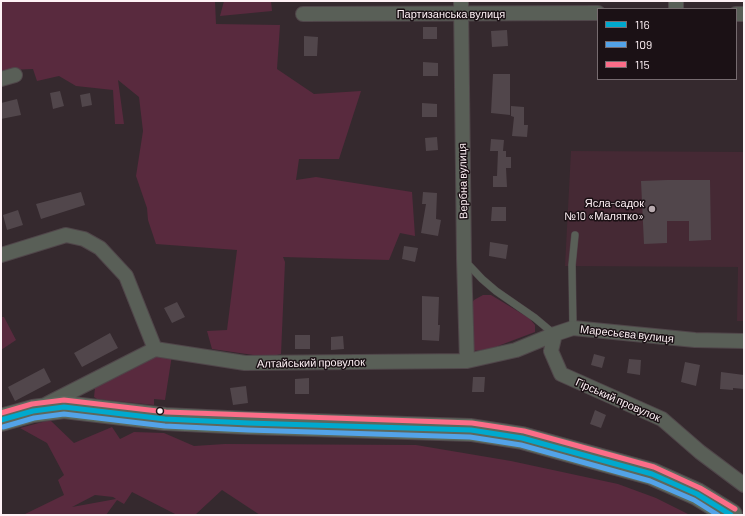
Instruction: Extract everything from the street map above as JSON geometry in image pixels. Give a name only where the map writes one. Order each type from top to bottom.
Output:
[{"type":"main road","points":[[1,420],[33,411],[64,407],[164,419],[255,424],[471,430],[522,438],[652,474],[696,494],[731,515]]},
{"type":"street","name":"Партизанська вулиця","points":[[303,14],[461,8],[597,13]]},
{"type":"street","name":"Вербна вулиця","points":[[461,8],[464,260],[467,361]]},
{"type":"street","points":[[1,79],[16,75]]},
{"type":"street","points":[[1,255],[66,236],[84,239],[100,248],[126,276],[155,349],[33,411]]},
{"type":"street","name":"Маресьєва вулиця","points":[[467,361],[516,350],[574,328],[695,340],[744,341]]},
{"type":"street","name":"Гірський провулок","points":[[555,334],[551,351],[561,374],[662,419],[700,452],[744,485]]},
{"type":"street","name":"Алтайський провулок","points":[[155,349],[246,363],[467,361]]},
{"type":"lane","points":[[574,328],[572,265],[575,235]]},
{"type":"lane","points":[[464,260],[496,291],[555,334]]},
{"type":"shaded area","points":[[1,1],[215,1],[216,24],[280,25],[277,69],[314,94],[361,91],[339,159],[299,159],[296,180],[316,177],[412,192],[415,236],[400,233],[389,260],[283,257],[285,262],[281,354],[267,357],[212,349],[207,331],[227,330],[237,250],[156,244],[148,220],[147,208],[136,176],[143,131],[139,97],[118,80],[124,124],[115,124],[113,90],[76,86],[59,76],[37,81],[33,69],[1,72]]},
{"type":"shaded area","points":[[224,1],[271,1],[272,11],[220,16]]},
{"type":"shaded area","name":"Ясла-садок №10 «Малятко»","points":[[571,151],[744,152],[744,321],[737,321],[738,267],[565,266]]},
{"type":"shaded area","points":[[483,295],[491,295],[529,318],[535,325],[535,332],[490,349],[472,351],[470,306],[474,300]]},
{"type":"shaded area","points":[[1,317],[4,317],[16,340],[1,350]]},
{"type":"shaded area","points":[[159,353],[172,355],[165,400],[154,399],[154,405],[97,399],[94,397],[95,388]]},
{"type":"shaded area","points":[[50,420],[74,443],[112,427],[120,439],[134,432],[164,433],[194,446],[225,444],[416,445],[511,461],[618,484],[656,498],[690,515],[260,515],[222,490],[195,515],[177,515],[132,492],[124,504],[117,500],[106,515],[23,515],[64,495],[58,480],[64,475],[47,443],[20,428]],"holes":[[[95,495],[113,497],[116,499],[72,507]]]},
{"type":"building","points":[[423,27],[437,27],[437,39],[423,39]]},
{"type":"building","points":[[507,30],[508,46],[492,47],[491,31]]},
{"type":"building","points":[[304,36],[318,37],[317,56],[304,56]]},
{"type":"building","points":[[423,62],[438,63],[438,76],[423,76]]},
{"type":"building","points":[[493,74],[510,74],[510,115],[491,113]]},
{"type":"building","points":[[60,91],[64,106],[53,109],[50,93]]},
{"type":"building","points":[[90,93],[92,105],[82,107],[80,95]]},
{"type":"building","points":[[17,99],[21,115],[1,119],[1,103]]},
{"type":"building","points":[[422,103],[437,104],[437,117],[422,117]]},
{"type":"building","points":[[511,106],[524,107],[524,125],[528,125],[527,137],[512,136],[514,117],[511,116]]},
{"type":"building","points":[[437,137],[438,150],[426,151],[425,138]]},
{"type":"building","points":[[491,139],[504,140],[503,151],[506,151],[506,157],[511,157],[511,168],[506,168],[507,187],[493,187],[493,176],[497,176],[498,151],[490,151]]},
{"type":"building","points":[[710,180],[711,240],[689,241],[689,221],[667,221],[667,243],[644,244],[641,181]]},
{"type":"building","points":[[81,192],[85,205],[41,219],[36,204]]},
{"type":"building","points":[[423,192],[437,193],[436,219],[441,220],[438,236],[421,233],[426,204],[422,204]]},
{"type":"building","points":[[492,207],[506,207],[506,221],[491,221]]},
{"type":"building","points":[[18,210],[23,225],[7,230],[3,215]]},
{"type":"building","points":[[490,242],[508,245],[506,259],[489,256]]},
{"type":"building","points":[[404,246],[418,248],[415,262],[402,259]]},
{"type":"building","points":[[422,296],[439,297],[439,341],[422,340]]},
{"type":"building","points":[[177,302],[185,317],[172,323],[164,308]]},
{"type":"building","points":[[110,333],[118,348],[82,367],[74,353]]},
{"type":"building","points":[[295,335],[310,335],[310,349],[295,349]]},
{"type":"building","points":[[343,336],[344,349],[331,350],[331,337]]},
{"type":"building","points":[[594,354],[605,357],[602,368],[591,365]]},
{"type":"building","points":[[629,359],[641,360],[640,375],[627,373]]},
{"type":"building","points":[[685,362],[700,365],[696,386],[681,382]]},
{"type":"building","points":[[44,368],[51,382],[15,401],[8,387]]},
{"type":"building","points":[[721,372],[744,375],[744,389],[720,389]]},
{"type":"building","points":[[473,377],[485,377],[484,392],[472,392]]},
{"type":"building","points":[[309,378],[309,394],[295,394],[295,379]]},
{"type":"building","points":[[246,386],[248,403],[233,405],[230,388]]},
{"type":"building","points":[[595,410],[606,415],[601,428],[590,424]]},
{"type":"transit line","name":"115","points":[[1,413],[32,404],[64,400],[166,412],[472,423],[524,431],[654,467],[700,488],[735,509]]},
{"type":"transit line","name":"116","points":[[1,420],[33,411],[64,407],[165,419],[471,430],[522,438],[652,474],[697,494],[731,515]]},
{"type":"transit line","name":"109","points":[[3,427],[34,418],[64,414],[165,426],[470,437],[521,445],[650,481],[694,500],[718,515]]},
{"type":"place","name":"Ясла-садок №10 «Малятко»","points":[[652,209]]}]
